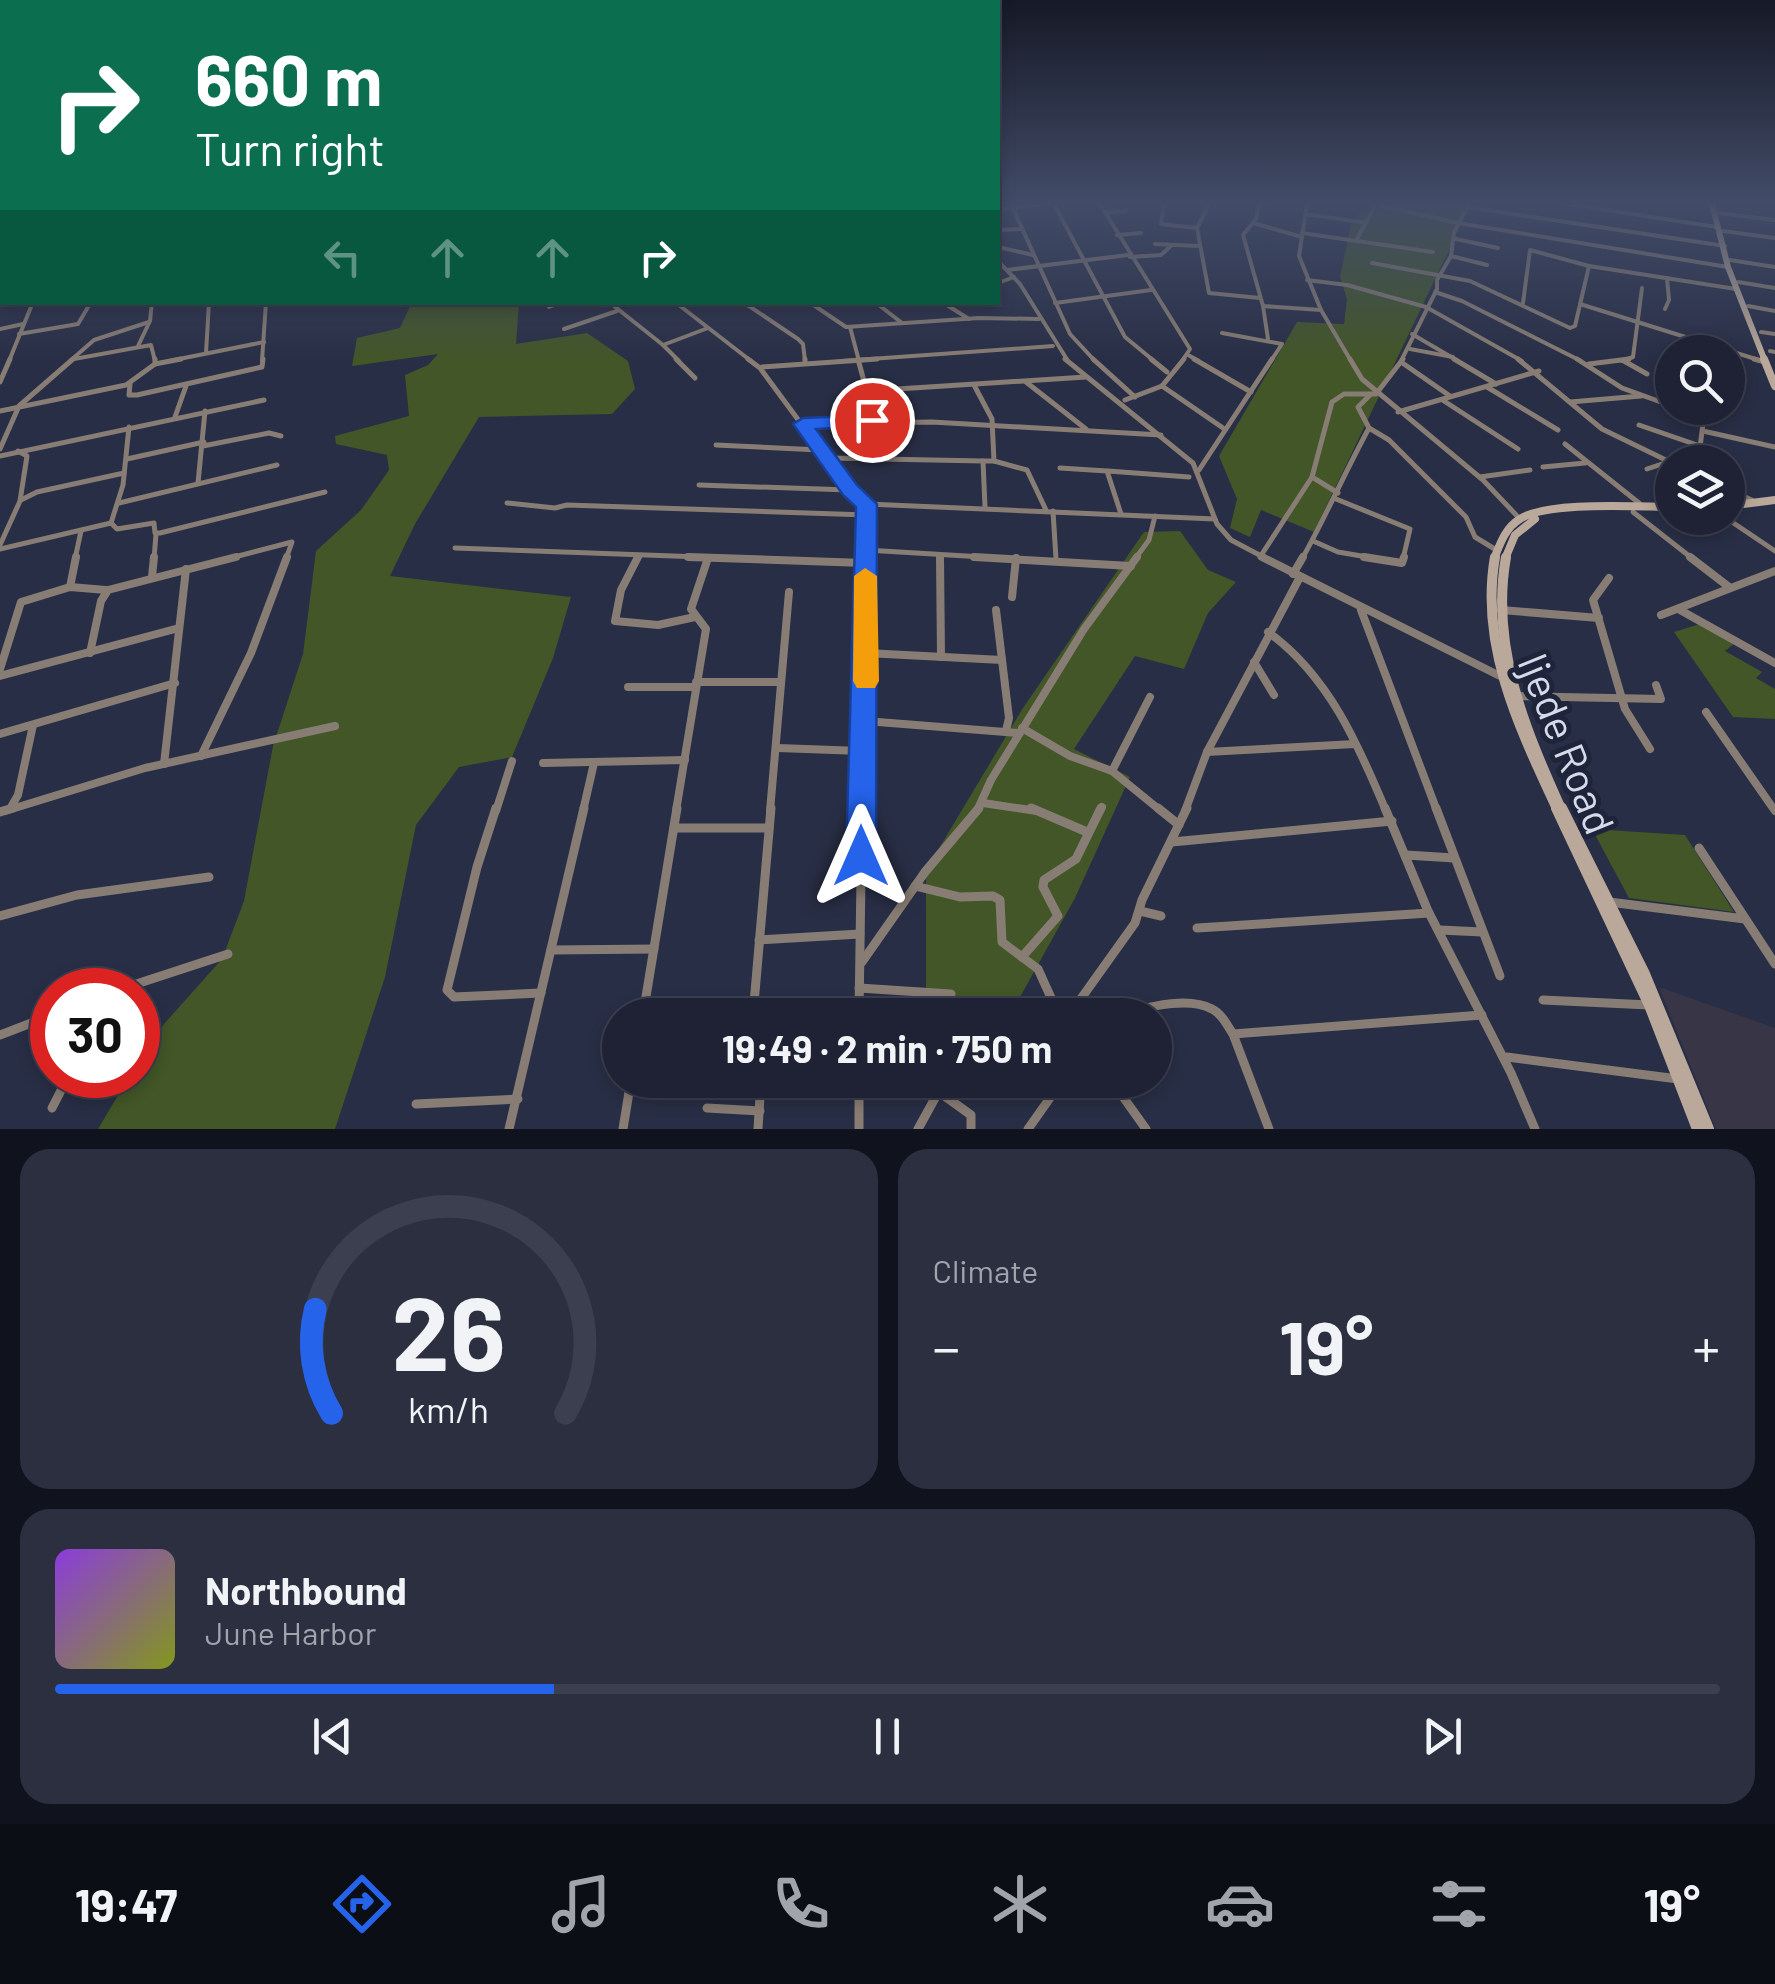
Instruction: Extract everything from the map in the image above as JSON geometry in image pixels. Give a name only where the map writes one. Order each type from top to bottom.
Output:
[{"type":"main road","points":[[1727,257],[1772,364]]},
{"type":"main road","points":[[1737,286],[1772,352],[1775,386]]},
{"type":"main road","points":[[1745,507],[1775,503]]},
{"type":"main road","points":[[1745,508],[1775,503]]},
{"type":"main road","name":"Ijede Road","points":[[1639,510],[1526,522],[1513,534],[1506,555],[1498,610],[1502,650],[1525,726],[1609,902],[1698,1129]]},
{"type":"main road","name":"Ijede Road","points":[[1655,510],[1554,512],[1520,519],[1507,530],[1499,552],[1491,607],[1500,676],[1517,724],[1626,947],[1708,1129]]},
{"type":"street","points":[[1034,257],[1070,334],[1136,398]]},
{"type":"street","points":[[1080,257],[1125,337],[1167,372]]},
{"type":"street","points":[[1007,270],[1120,257]]},
{"type":"street","points":[[1128,257],[1186,341],[1188,355],[1250,392]]},
{"type":"street","points":[[1201,257],[1209,293],[1260,298]]},
{"type":"street","points":[[1249,257],[1268,339]]},
{"type":"street","points":[[1299,257],[1321,310],[1362,380],[1374,394],[1479,477],[1520,519]]},
{"type":"street","points":[[1451,257],[1412,334],[1410,349],[1374,394],[1358,407],[1369,428],[1389,440],[1466,517],[1476,537],[1499,552]]},
{"type":"street","points":[[1454,257],[1487,265]]},
{"type":"street","points":[[1523,303],[1529,257]]},
{"type":"street","points":[[1555,257],[1666,278],[1775,288]]},
{"type":"street","points":[[1678,257],[1775,267]]},
{"type":"street","points":[[1000,263],[1014,277],[1054,346],[1199,470],[1216,519],[1231,540],[1500,676]]},
{"type":"street","points":[[1372,263],[1470,281],[1570,328],[1574,328],[1590,266]]},
{"type":"street","points":[[1000,282],[1014,277]]},
{"type":"street","points":[[1665,310],[1669,300],[1666,278]]},
{"type":"street","points":[[1307,280],[1347,285],[1426,308],[1539,371],[1609,433],[1655,455]]},
{"type":"street","points":[[1624,361],[1635,352],[1642,288]]},
{"type":"street","points":[[1055,303],[1152,290]]},
{"type":"street","points":[[1435,292],[1462,301],[1588,364],[1605,379],[1655,400]]},
{"type":"street","points":[[1580,304],[1677,335]]},
{"type":"street","points":[[0,382],[32,305]]},
{"type":"street","points":[[19,334],[78,324],[89,305]]},
{"type":"street","points":[[137,347],[149,322],[152,305]]},
{"type":"street","points":[[206,353],[209,305]]},
{"type":"street","points":[[130,384],[132,396],[260,368],[265,359],[266,305]]},
{"type":"street","points":[[550,307],[555,305]]},
{"type":"street","points":[[612,305],[663,345],[695,378]]},
{"type":"street","points":[[677,305],[760,368],[850,490],[867,504],[1216,519]]},
{"type":"street","points":[[747,305],[803,344],[805,363]]},
{"type":"street","points":[[813,305],[842,326],[850,327],[1039,319]]},
{"type":"street","points":[[880,305],[903,324]]},
{"type":"street","points":[[949,305],[970,319]]},
{"type":"street","points":[[1263,306],[1321,310]]},
{"type":"street","points":[[1748,306],[1775,311]]},
{"type":"street","points":[[564,329],[618,310]]},
{"type":"street","points":[[149,322],[102,335],[19,406],[1,450],[18,452],[264,400]]},
{"type":"street","points":[[0,329],[23,324]]},
{"type":"street","points":[[850,327],[866,389],[1087,376]]},
{"type":"street","points":[[663,345],[708,328]]},
{"type":"street","points":[[1761,332],[1775,334]]},
{"type":"street","points":[[1199,470],[1223,428],[1282,344],[1222,333]]},
{"type":"street","points":[[1412,334],[1496,384]]},
{"type":"street","points":[[0,411],[130,384],[155,364],[264,342]]},
{"type":"street","points":[[73,360],[154,346],[155,364]]},
{"type":"street","points":[[760,368],[1054,346]]},
{"type":"street","points":[[1410,349],[1454,357]]},
{"type":"street","points":[[1126,400],[1162,386],[1167,372],[1188,355]]},
{"type":"street","points":[[1745,356],[1772,364]]},
{"type":"street","points":[[1588,364],[1624,361],[1647,374]]},
{"type":"street","points":[[1400,362],[1451,397]]},
{"type":"street","points":[[1397,412],[1539,371]]},
{"type":"street","points":[[1026,382],[1087,430]]},
{"type":"street","points":[[174,418],[186,385]]},
{"type":"street","points":[[974,385],[992,426],[994,461]]},
{"type":"street","points":[[1162,386],[1223,428]]},
{"type":"street","points":[[1486,386],[1558,430]]},
{"type":"street","points":[[896,421],[897,390]]},
{"type":"street","points":[[1260,557],[1312,476],[1332,402],[1344,394],[1374,394]]},
{"type":"street","points":[[1570,402],[1643,396]]},
{"type":"street","points":[[1442,400],[1518,449]]},
{"type":"street","points":[[198,484],[205,411]]},
{"type":"street","points":[[803,424],[896,421],[1161,435]]},
{"type":"street","points":[[1639,425],[1697,445]]},
{"type":"street","points":[[1700,445],[1704,425]]},
{"type":"street","points":[[111,522],[119,502],[129,428]]},
{"type":"street","points":[[1087,998],[1140,912],[1207,752],[1369,428]]},
{"type":"street","points":[[1704,431],[1775,447]]},
{"type":"street","points":[[127,460],[270,433],[281,436]]},
{"type":"street","points":[[1565,444],[1729,588]]},
{"type":"street","points":[[716,446],[821,450]]},
{"type":"street","points":[[0,547],[21,497],[26,456],[18,452]]},
{"type":"street","points":[[828,458],[994,461],[1028,468],[1036,477],[1050,511],[1056,560]]},
{"type":"street","points":[[984,462],[985,508]]},
{"type":"street","points":[[1542,467],[1586,463]]},
{"type":"street","points":[[119,502],[277,465]]},
{"type":"street","points":[[1647,469],[1655,467]]},
{"type":"street","points":[[1060,468],[1189,477]]},
{"type":"street","points":[[1479,477],[1530,470]]},
{"type":"street","points":[[1107,471],[1120,514]]},
{"type":"street","points":[[21,497],[124,474]]},
{"type":"street","points":[[1312,476],[1337,496],[1410,529],[1402,563],[1390,564],[1338,552],[1313,541]]},
{"type":"street","points":[[700,485],[850,490]]},
{"type":"street","points":[[156,534],[325,492]]},
{"type":"street","points":[[1745,497],[1760,504]]},
{"type":"street","points":[[506,503],[554,508],[566,504],[867,514]]},
{"type":"street","points":[[860,998],[867,504]]},
{"type":"street","points":[[860,965],[915,886],[983,803],[991,780],[1020,730],[1084,628],[1148,540],[1155,516]]},
{"type":"street","points":[[0,547],[111,522]]},
{"type":"street","points":[[111,522],[116,528],[154,524],[152,577]]},
{"type":"street","points":[[1745,526],[1775,551]]},
{"type":"street","points":[[70,588],[81,531]]},
{"type":"street","points":[[179,628],[90,653],[0,672],[21,602],[70,588],[108,590],[292,542],[251,653],[201,756]]},
{"type":"street","points":[[454,548],[865,563]]},
{"type":"street","points":[[866,550],[1131,566]]},
{"type":"street","points":[[940,555],[941,657]]},
{"type":"street","points":[[638,556],[621,590],[616,622],[658,625],[694,617]]},
{"type":"street","points":[[645,998],[706,629],[692,609],[708,558]]},
{"type":"street","points":[[1012,596],[1016,558]]},
{"type":"street","points":[[164,764],[186,568]]},
{"type":"street","points":[[1661,615],[1775,571]]},
{"type":"street","points":[[1610,578],[1594,594],[1599,618],[1620,698],[1650,749]]},
{"type":"street","points":[[90,653],[101,601],[108,590]]},
{"type":"street","points":[[754,998],[790,592]]},
{"type":"street","points":[[1361,609],[1500,976]]},
{"type":"street","points":[[996,610],[1009,718],[1006,731]]},
{"type":"street","points":[[1498,610],[1599,618]]},
{"type":"street","points":[[1679,610],[1775,663]]},
{"type":"street","points":[[1268,632],[1300,655],[1355,744],[1429,913],[1506,1057],[1535,1129]]},
{"type":"street","points":[[1761,655],[1775,650]]},
{"type":"street","points":[[866,653],[1002,660]]},
{"type":"street","points":[[1254,662],[1274,695]]},
{"type":"street","points":[[628,687],[780,682]]},
{"type":"street","points":[[0,734],[175,683]]},
{"type":"street","points":[[1514,696],[1661,698],[1656,685]]},
{"type":"street","points":[[1112,772],[1150,697]]},
{"type":"street","points":[[1706,712],[1775,812]]},
{"type":"street","points":[[865,721],[1020,730],[1112,772],[1179,825]]},
{"type":"street","points":[[10,808],[18,794],[33,725]]},
{"type":"street","points":[[0,812],[164,764],[335,726]]},
{"type":"street","points":[[1207,752],[1355,744]]},
{"type":"street","points":[[778,748],[862,751]]},
{"type":"street","points":[[543,763],[685,760]]},
{"type":"street","points":[[512,761],[477,867],[446,990],[454,997],[541,992]]},
{"type":"street","points":[[509,1129],[594,763]]},
{"type":"street","points":[[983,803],[1029,807],[1087,832]]},
{"type":"street","points":[[1022,958],[1058,916],[1044,880],[1076,859],[1102,807]]},
{"type":"street","points":[[1172,842],[1392,822]]},
{"type":"street","points":[[674,828],[769,828]]},
{"type":"street","points":[[1700,848],[1774,960]]},
{"type":"street","points":[[1405,854],[1454,858]]},
{"type":"street","points":[[0,916],[51,898],[209,877]]},
{"type":"street","points":[[915,886],[960,897],[993,896],[1000,900],[1002,942],[1038,969],[1051,998]]},
{"type":"street","points":[[1609,902],[1746,919]]},
{"type":"street","points":[[1140,912],[1161,916]]},
{"type":"street","points":[[1197,928],[1429,913]]},
{"type":"street","points":[[1439,930],[1483,932]]},
{"type":"street","points":[[759,940],[860,934]]},
{"type":"street","points":[[551,950],[654,949]]},
{"type":"street","points":[[160,976],[228,954]]},
{"type":"street","points":[[860,988],[951,994]]},
{"type":"street","points":[[1543,1000],[1650,1005]]},
{"type":"street","points":[[1172,1007],[1209,1006],[1219,1013],[1233,1034],[1270,1129]]},
{"type":"street","points":[[1233,1034],[1482,1015]]},
{"type":"street","points":[[0,1035],[30,1023]]},
{"type":"street","points":[[1506,1057],[1680,1080]]},
{"type":"street","points":[[52,1108],[57,1098]]},
{"type":"street","points":[[622,1129],[628,1098]]},
{"type":"street","points":[[758,1129],[760,1098]]},
{"type":"street","points":[[859,1098],[859,1129]]},
{"type":"street","points":[[918,1129],[935,1098]]},
{"type":"street","points":[[947,1098],[971,1115],[971,1129]]},
{"type":"street","points":[[1028,1129],[1050,1098]]},
{"type":"street","points":[[1124,1098],[1146,1129]]},
{"type":"street","points":[[416,1104],[518,1099]]},
{"type":"street","points":[[707,1108],[760,1111]]},
{"type":"shaded area","points":[[1659,987],[1775,1028],[1775,1129],[1716,1129]]},
{"type":"green space","points":[[1344,257],[1446,257],[1314,532],[1261,510],[1250,537],[1230,528],[1237,499],[1219,456],[1297,322],[1344,324],[1347,299],[1340,277]]},
{"type":"green space","points":[[411,305],[519,305],[516,344],[587,333],[628,361],[635,389],[612,414],[479,417],[415,524],[390,576],[571,597],[553,658],[512,757],[459,767],[416,825],[385,977],[335,1129],[98,1129],[116,1098],[160,1098],[160,1030],[222,959],[244,901],[273,746],[303,654],[316,551],[361,510],[389,470],[387,455],[336,444],[335,436],[409,416],[405,375],[428,365],[438,354],[352,366],[357,338],[400,328]]},
{"type":"green space","points":[[1180,531],[1208,570],[1236,582],[1208,613],[1184,669],[1135,656],[1074,749],[1130,777],[1075,898],[1019,998],[926,998],[926,870],[1023,708],[1144,532]]},
{"type":"green space","points":[[1700,624],[1735,643],[1725,651],[1762,672],[1756,678],[1775,689],[1775,719],[1733,717],[1674,632]]},
{"type":"green space","points":[[1592,829],[1685,835],[1734,912],[1629,898]]},
{"type":"slow traffic","points":[[865,576],[866,681]]},
{"type":"route","points":[[861,856],[867,504],[850,490],[803,424],[872,420]]}]
